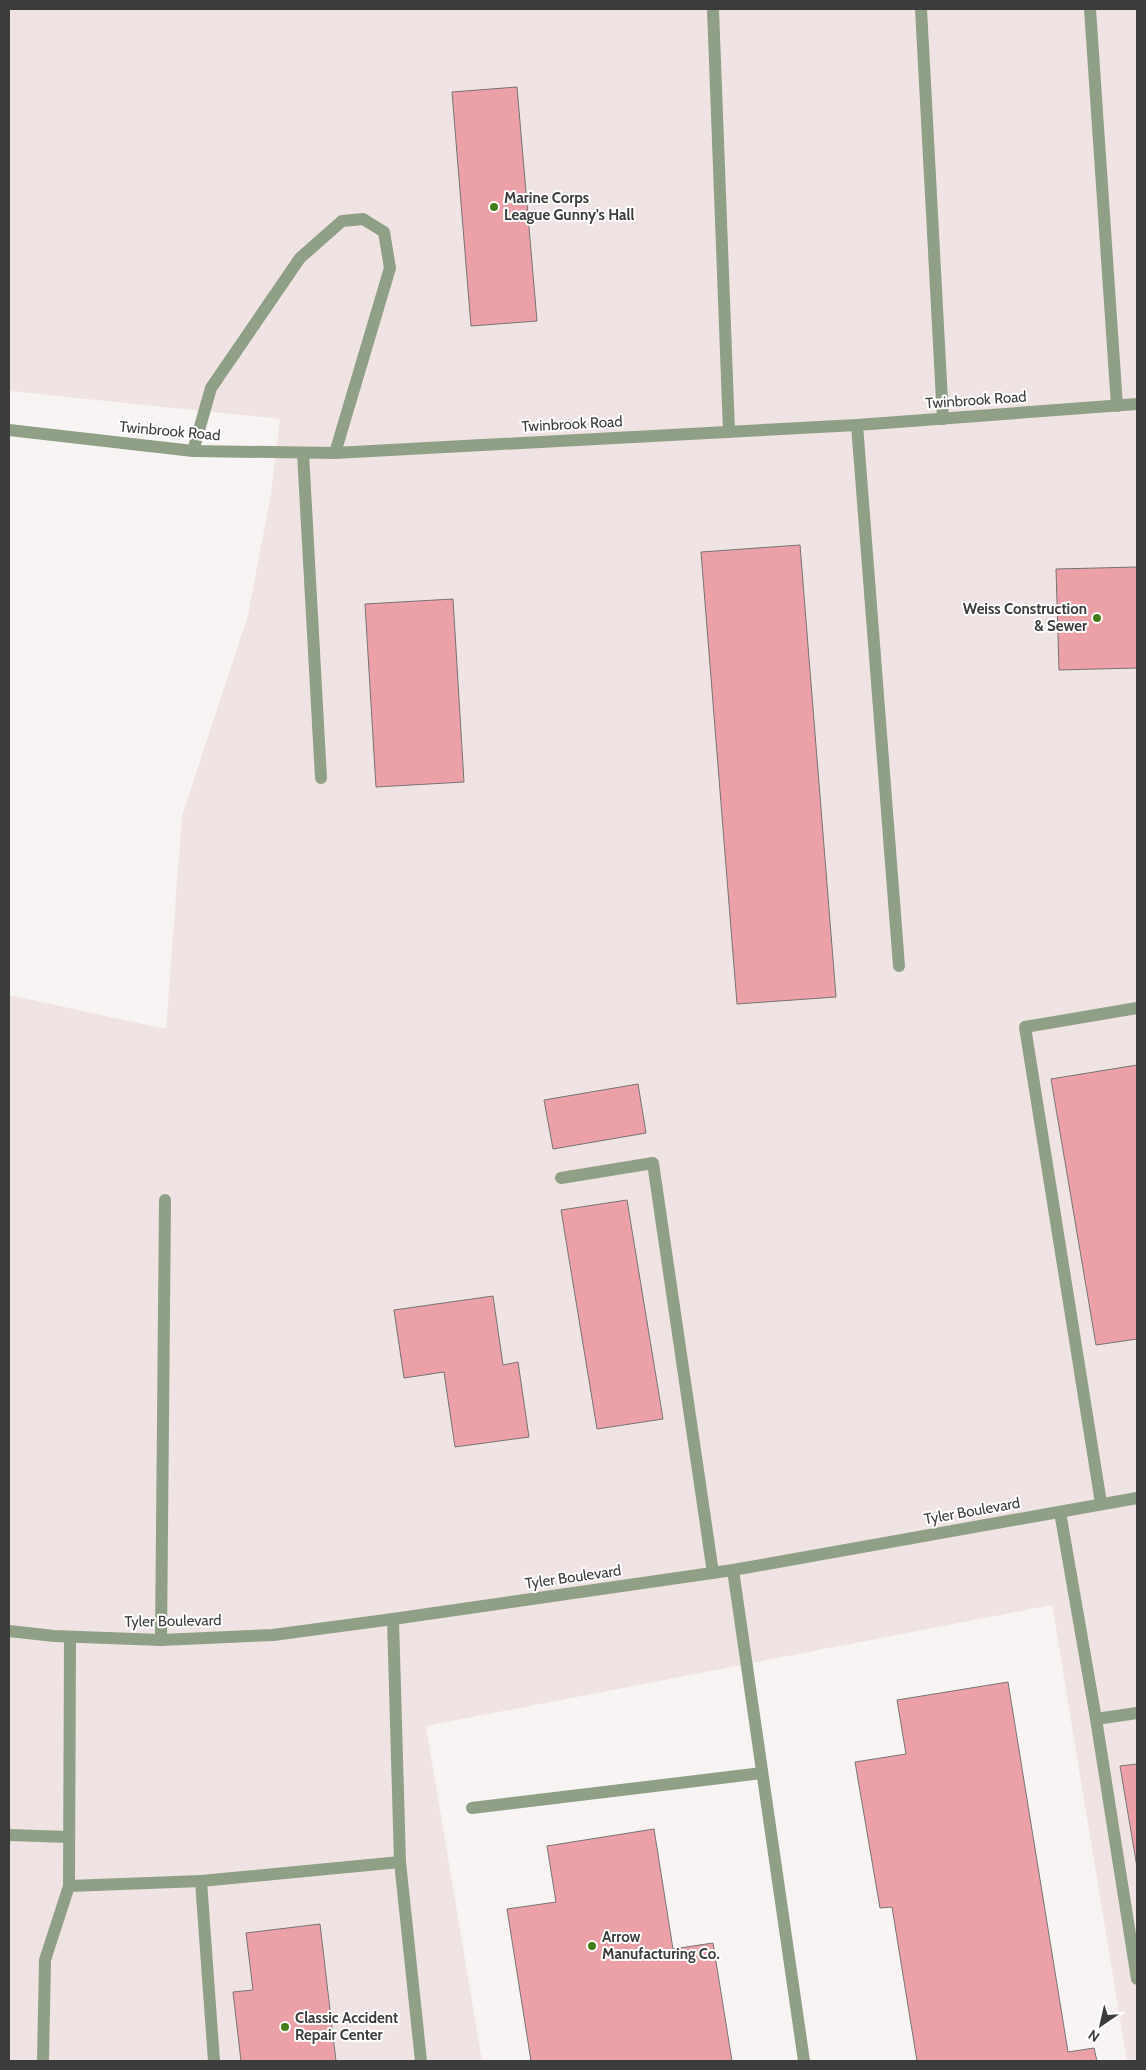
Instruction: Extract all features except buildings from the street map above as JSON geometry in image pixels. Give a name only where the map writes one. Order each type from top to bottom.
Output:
[{"type":"street","points":[[713,9],[729,432]]},
{"type":"street","points":[[921,9],[943,419]]},
{"type":"street","points":[[1090,9],[1117,406]]},
{"type":"street","points":[[193,452],[211,388],[300,258],[342,220],[363,220],[384,232],[390,268],[335,453]]},
{"type":"street","name":"Twinbrook Road","points":[[9,430],[193,452],[335,453],[857,426],[1137,404]]},
{"type":"street","points":[[857,426],[899,966]]},
{"type":"street","points":[[303,452],[321,778]]},
{"type":"street","points":[[1102,1503],[1025,1027],[1137,1008]]},
{"type":"street","points":[[561,1178],[653,1164],[713,1573]]},
{"type":"street","points":[[161,1640],[165,1200]]},
{"type":"street","name":"Tyler Boulevard","points":[[9,1631],[161,1640],[273,1635],[733,1570],[1137,1498]]},
{"type":"street","points":[[1060,1512],[1096,1720],[1137,1978]]},
{"type":"street","points":[[733,1570],[804,2061]]},
{"type":"street","points":[[393,1619],[400,1862],[421,2061]]},
{"type":"street","points":[[44,2061],[45,1960],[70,1886],[70,1636]]},
{"type":"street","points":[[1096,1720],[1137,1713]]},
{"type":"street","points":[[472,1808],[762,1772]]},
{"type":"street","points":[[9,1835],[69,1837]]},
{"type":"street","points":[[70,1886],[201,1881],[400,1862]]},
{"type":"street","points":[[201,1881],[214,2061]]},
{"type":"shaded area","points":[[9,9],[1137,9],[1137,2061],[1127,2061],[1052,1605],[426,1726],[482,2061],[9,2061],[9,995],[166,1029],[182,816],[248,615],[271,494],[280,419],[9,391]]},
{"type":"place","name":"Marine Corps League Gunny's Hall","points":[[494,207]]},
{"type":"place","name":"Weiss Construction & Sewer","points":[[1097,618]]},
{"type":"place","name":"Arrow Manufacturing Co.","points":[[592,1946]]},
{"type":"place","name":"Classic Accident Repair Center","points":[[285,2027]]}]
